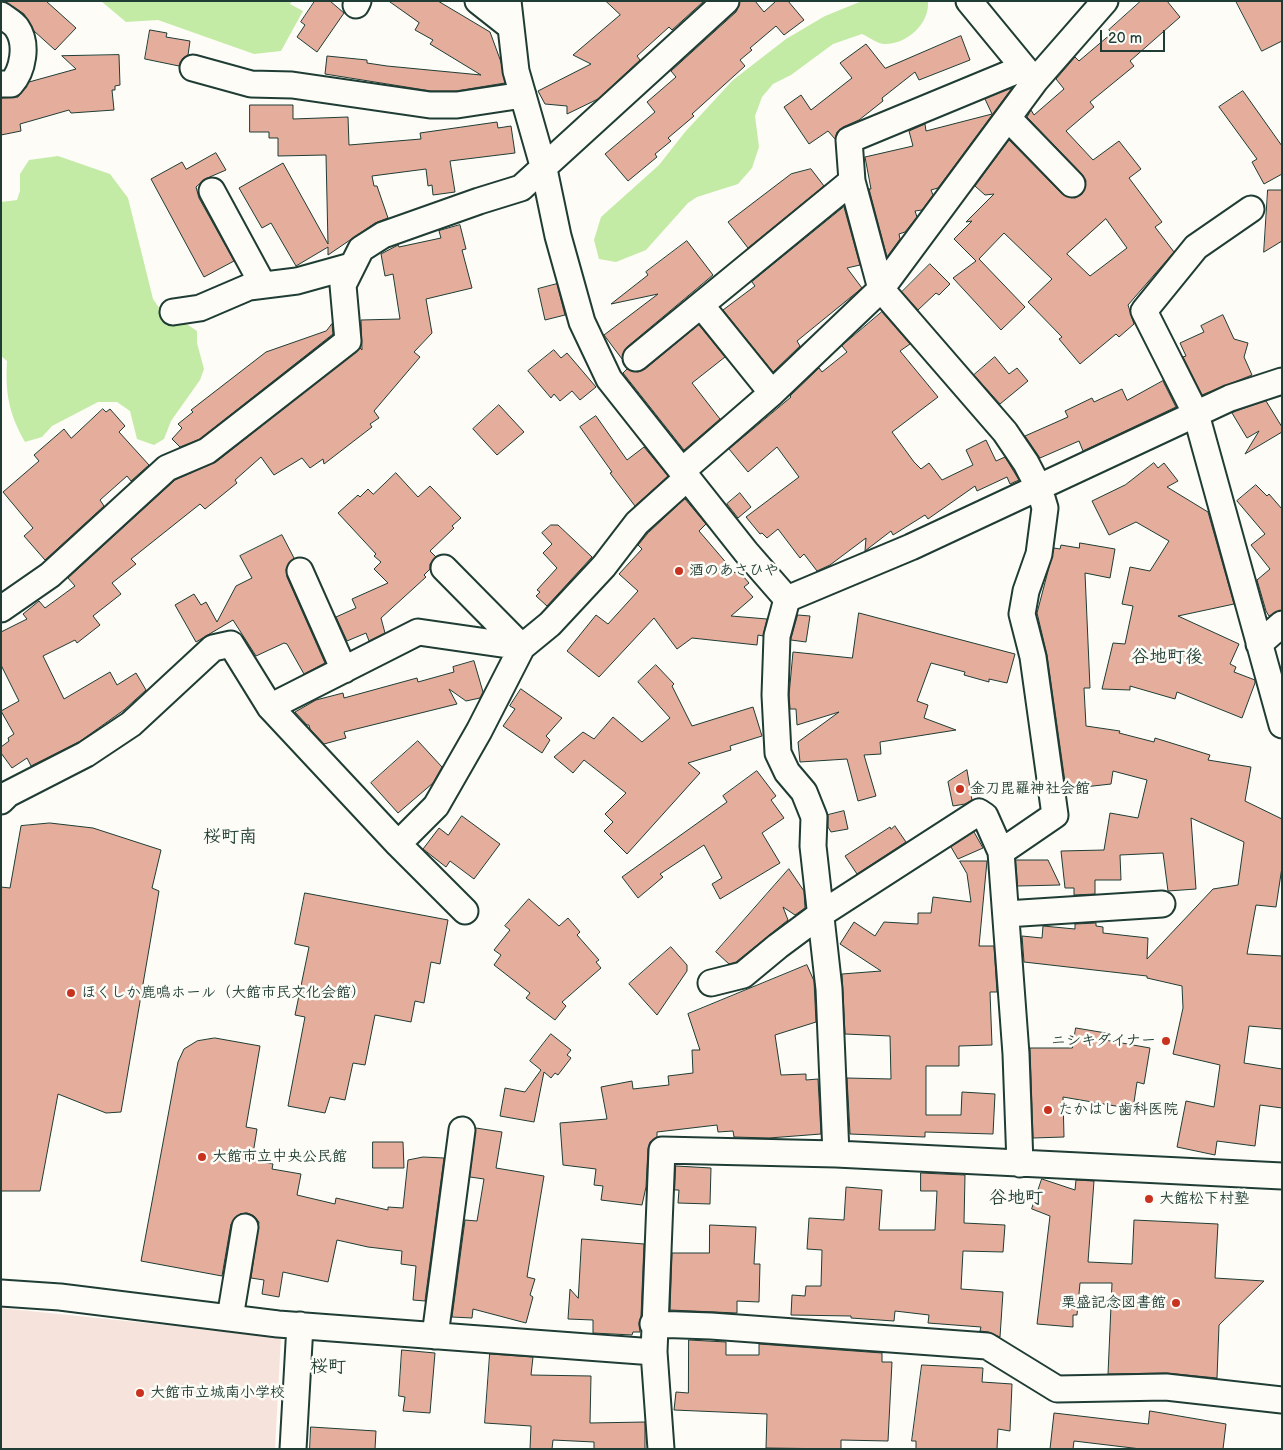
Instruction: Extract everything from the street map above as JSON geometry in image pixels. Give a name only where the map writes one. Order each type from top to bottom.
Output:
[{"type":"street","points":[[478,1],[511,28]]},
{"type":"street","points":[[508,1],[516,71],[544,169],[558,236],[582,322],[609,379],[746,552],[787,598]]},
{"type":"street","points":[[1,609],[50,574],[167,468],[206,451],[348,341],[343,285],[351,266],[362,249],[383,235],[479,200],[521,188],[726,1]]},
{"type":"street","points":[[968,1],[1029,74]]},
{"type":"street","points":[[398,844],[436,806],[479,732],[522,647],[557,617],[604,566],[637,523],[684,474],[881,290],[1008,118],[1029,74],[1105,1]]},
{"type":"street","points":[[1,15],[17,28],[22,44],[21,69],[17,77],[11,84],[1,84]]},
{"type":"street","points":[[193,68],[251,84],[292,85],[430,105],[457,105],[523,95]]},
{"type":"street","points":[[1001,852],[1055,815],[1033,658],[1022,614],[1026,592],[1039,554],[1045,508],[1039,488],[1026,463],[1005,432],[881,290],[852,181],[848,140],[1029,74]]},
{"type":"street","points":[[1008,118],[1072,184]]},
{"type":"street","points":[[636,358],[852,181]]},
{"type":"street","points":[[212,191],[263,285]]},
{"type":"street","points":[[1251,209],[1196,247],[1144,310],[1196,414],[1282,725]]},
{"type":"street","points":[[173,312],[200,308],[249,287],[297,281],[351,266]]},
{"type":"street","points":[[701,305],[772,393]]},
{"type":"street","points":[[787,598],[911,547],[1230,398],[1282,381]]},
{"type":"street","points":[[444,568],[522,647]]},
{"type":"street","points":[[300,571],[344,670]]},
{"type":"street","points":[[787,598],[777,636],[775,695],[778,753],[787,772],[804,792],[814,817],[813,846],[831,1025],[836,1154]]},
{"type":"street","points":[[1259,644],[1282,624]]},
{"type":"street","points":[[270,707],[418,632],[522,647]]},
{"type":"street","points":[[1,801],[8,794],[86,754],[132,724],[213,648],[231,644],[270,707],[398,844],[464,911]]},
{"type":"street","points":[[711,983],[743,975],[821,914],[980,812],[985,816],[1001,852],[1016,1054],[1020,1164]]},
{"type":"street","points":[[1006,914],[1162,904]]},
{"type":"street","points":[[435,1336],[462,1130]]},
{"type":"street","points":[[661,1449],[653,1324],[662,1150],[836,1154],[1282,1176]]},
{"type":"street","points":[[230,1318],[245,1227]]},
{"type":"street","points":[[1,1293],[300,1325],[654,1352]]},
{"type":"street","points":[[653,1324],[711,1326],[987,1346],[1057,1389],[1166,1387],[1282,1400]]},
{"type":"street","points":[[293,1449],[300,1325]]},
{"type":"shaded area","name":"大館市立城南小学校","points":[[1,1308],[281,1337],[275,1449],[1,1449]]},
{"type":"green space","points":[[101,1],[292,1],[290,4],[303,11],[281,51],[254,54],[158,20],[126,22]]},
{"type":"green space","points":[[862,1],[928,1],[928,9],[921,25],[908,37],[900,41],[884,44],[862,34],[833,44],[791,75],[773,84],[762,97],[755,116],[759,147],[752,168],[738,184],[697,197],[688,203],[646,250],[616,262],[599,259],[594,240],[601,217],[659,165],[685,132],[733,80],[786,39],[825,16]]},
{"type":"green space","points":[[58,156],[110,174],[128,198],[153,299],[166,318],[185,323],[197,331],[197,343],[204,369],[200,380],[171,421],[164,439],[154,445],[137,439],[130,411],[117,402],[98,402],[52,426],[42,437],[25,442],[12,413],[7,383],[7,361],[1,356],[1,202],[17,200],[20,191],[20,174],[29,160]]},
{"type":"building","points":[[4,1],[46,1],[76,28],[55,50],[34,31],[24,14]]},
{"type":"building","points":[[315,1],[330,1],[344,13],[317,52],[297,37],[305,25],[301,22]]},
{"type":"building","points":[[389,1],[438,1],[490,32],[501,62],[505,83],[456,91],[431,91],[325,74],[327,56],[367,60],[367,63],[387,66],[481,75],[430,44],[433,40],[415,30],[419,23]]},
{"type":"building","points":[[606,1],[704,1],[672,30],[669,27],[637,56],[640,60],[598,99],[567,114],[567,106],[545,104],[538,91],[591,64],[573,55],[620,15]]},
{"type":"building","points":[[740,1],[755,1],[764,12],[776,1],[788,1],[804,20],[784,35],[776,26],[750,48],[752,50],[740,60],[745,66],[692,114],[694,116],[668,138],[671,141],[655,154],[657,157],[628,181],[605,154],[655,112],[647,102],[676,77],[671,71],[736,12]]},
{"type":"building","points":[[1141,1],[1167,1],[1180,17],[1130,61],[1134,66],[1090,102],[1094,107],[1066,131],[1093,160],[1119,141],[1141,169],[1129,178],[1162,222],[1155,227],[1174,252],[1128,305],[1134,324],[1119,337],[1116,334],[1080,364],[1059,339],[1062,337],[1028,302],[1052,279],[1004,233],[979,259],[1025,307],[1001,330],[953,278],[976,261],[954,239],[972,221],[966,222],[994,194],[985,195],[975,186],[1009,140],[1062,194],[1075,198],[1082,194],[1086,181],[1082,174],[1027,117],[1031,110],[1034,115],[1064,89],[1056,79],[1075,57],[1079,61],[1112,33],[1109,30]],"holes":[[[1106,219],[1127,248],[1090,276],[1067,254]]]},
{"type":"building","points":[[1236,1],[1282,1],[1282,41],[1262,51]]},
{"type":"building","points":[[150,30],[167,33],[166,37],[190,41],[188,55],[183,58],[179,66],[145,59]]},
{"type":"building","points":[[961,36],[970,60],[919,80],[915,72],[882,98],[883,101],[859,120],[843,127],[837,132],[835,139],[828,131],[809,144],[784,107],[801,95],[811,110],[852,78],[840,63],[866,44],[885,68]]},
{"type":"building","points":[[119,55],[120,85],[115,86],[115,90],[112,90],[114,110],[71,113],[69,110],[20,124],[21,131],[1,135],[1,98],[18,97],[29,82],[76,69],[62,56]]},
{"type":"building","points":[[1012,88],[938,188],[931,190],[933,195],[922,210],[915,211],[917,217],[905,232],[899,234],[900,239],[887,257],[869,189],[871,189],[865,157],[913,146],[909,131],[925,124],[926,131],[992,114],[985,99]]},
{"type":"building","points":[[1243,91],[1282,146],[1282,174],[1264,184],[1252,162],[1257,159],[1219,107]]},
{"type":"building","points":[[250,105],[293,105],[293,119],[348,117],[349,145],[421,139],[420,133],[497,122],[498,128],[511,126],[515,153],[450,161],[455,192],[433,195],[432,185],[428,186],[426,169],[372,176],[374,186],[377,186],[388,218],[375,223],[328,255],[328,247],[296,266],[271,223],[262,228],[239,188],[283,163],[328,244],[326,155],[278,156],[278,138],[269,138],[269,132],[250,132]]},
{"type":"building","points":[[216,153],[226,170],[205,179],[196,187],[199,198],[234,261],[204,277],[151,179],[182,162],[186,169]]},
{"type":"building","points":[[811,169],[824,186],[748,248],[728,222],[791,174]]},
{"type":"building","points":[[1268,190],[1282,190],[1282,241],[1264,252]]},
{"type":"building","points":[[844,207],[860,265],[847,268],[862,288],[797,341],[800,346],[773,372],[723,310],[755,286],[752,282]]},
{"type":"building","points":[[460,225],[466,249],[462,250],[472,288],[426,299],[432,333],[414,352],[420,357],[374,411],[379,418],[370,424],[372,427],[324,464],[323,459],[310,468],[302,458],[274,475],[261,457],[235,480],[237,483],[205,509],[200,504],[131,559],[136,564],[112,583],[121,594],[93,616],[100,625],[77,643],[75,640],[43,656],[64,699],[110,672],[117,685],[136,673],[146,690],[124,710],[79,742],[31,766],[27,758],[12,768],[1,753],[1,747],[14,734],[1,711],[19,701],[1,665],[1,632],[27,619],[23,614],[39,601],[45,608],[75,586],[68,578],[175,480],[216,462],[360,348],[362,350],[361,320],[400,319],[393,274],[385,276],[381,254],[398,245],[399,247],[441,238],[439,231]]},
{"type":"building","points":[[687,241],[713,275],[627,347],[622,359],[604,335],[658,294],[611,304],[648,275],[646,272]]},
{"type":"building","points":[[930,264],[950,284],[939,295],[936,293],[918,310],[902,292]]},
{"type":"building","points":[[557,284],[565,315],[545,320],[538,289]]},
{"type":"building","points":[[882,312],[910,344],[900,351],[938,397],[892,432],[914,462],[921,469],[929,463],[942,480],[973,465],[966,450],[986,440],[996,461],[1005,457],[1019,480],[1010,484],[1007,477],[977,491],[975,486],[928,519],[925,515],[893,535],[891,531],[865,551],[866,538],[830,565],[817,571],[804,554],[800,558],[778,529],[767,538],[762,533],[760,534],[746,517],[799,477],[777,447],[748,472],[729,449],[791,397],[819,368],[822,372],[847,352],[842,346]]},
{"type":"building","points":[[1223,315],[1234,339],[1248,343],[1244,357],[1252,375],[1202,395],[1183,357],[1186,356],[1180,343],[1204,332],[1201,326]]},
{"type":"building","points":[[332,324],[333,334],[200,439],[180,447],[172,439],[182,428],[178,424],[193,412],[191,410],[266,352],[326,331]]},
{"type":"building","points":[[699,325],[725,357],[692,383],[720,419],[684,450],[623,373],[627,369],[638,372],[645,369]]},
{"type":"building","points":[[554,350],[561,358],[567,353],[596,387],[580,400],[572,391],[560,401],[554,394],[551,398],[528,371]]},
{"type":"building","points":[[995,357],[1009,374],[1017,368],[1028,381],[1000,404],[974,375]]},
{"type":"building","points":[[1163,381],[1176,407],[1083,451],[1079,441],[1040,458],[1025,436],[1068,417],[1065,411],[1092,398],[1094,402],[1122,389],[1127,400]]},
{"type":"building","points":[[1266,401],[1282,427],[1282,432],[1245,454],[1259,431],[1247,438],[1232,413]]},
{"type":"building","points":[[499,405],[524,432],[497,455],[473,429]]},
{"type":"building","points":[[103,409],[106,412],[110,409],[125,426],[119,432],[149,465],[131,481],[127,476],[100,500],[104,506],[45,560],[24,536],[33,528],[3,492],[39,461],[34,455],[64,429],[71,438]]},
{"type":"building","points":[[596,416],[627,460],[644,447],[668,476],[635,506],[610,473],[612,472],[580,427]]},
{"type":"building","points":[[1154,463],[1158,468],[1164,463],[1178,481],[1167,487],[1208,512],[1234,604],[1178,616],[1239,644],[1230,664],[1236,667],[1234,672],[1255,680],[1242,718],[1177,692],[1175,699],[1130,686],[1130,690],[1102,689],[1113,643],[1125,644],[1133,606],[1122,604],[1130,567],[1150,571],[1169,541],[1136,522],[1109,535],[1092,501],[1125,485]]},
{"type":"building","points":[[396,473],[418,497],[430,486],[461,518],[452,526],[454,528],[430,551],[436,557],[430,564],[430,569],[424,575],[426,577],[381,618],[385,633],[369,641],[366,633],[347,641],[336,617],[356,608],[352,599],[388,583],[374,569],[381,562],[374,556],[376,554],[338,513],[358,495],[360,497],[368,489],[373,494]]},
{"type":"building","points":[[1256,485],[1267,496],[1269,494],[1282,509],[1282,610],[1269,616],[1257,580],[1270,569],[1251,545],[1265,534],[1237,501]]},
{"type":"building","points":[[740,493],[751,507],[738,518],[727,504]]},
{"type":"building","points":[[685,499],[706,524],[699,531],[735,573],[738,570],[749,583],[744,587],[753,597],[731,616],[767,619],[763,636],[758,635],[757,645],[692,638],[677,649],[654,618],[599,677],[567,651],[596,615],[608,624],[638,591],[619,574],[642,549],[638,545],[648,533]]},
{"type":"building","points":[[551,525],[558,525],[592,557],[547,606],[536,596],[540,592],[537,590],[557,568],[543,553],[552,544],[542,533]]},
{"type":"building","points":[[282,535],[294,558],[286,569],[287,577],[325,663],[304,674],[287,644],[284,643],[256,656],[233,620],[196,642],[175,605],[194,594],[201,605],[206,602],[217,622],[236,586],[252,578],[240,556]]},
{"type":"building","points":[[1080,543],[1115,549],[1110,578],[1085,573],[1090,688],[1084,688],[1086,726],[1120,731],[1119,733],[1154,742],[1155,738],[1210,755],[1208,760],[1251,767],[1245,801],[1282,819],[1282,867],[1276,907],[1256,905],[1247,954],[1282,956],[1282,1029],[1249,1026],[1244,1063],[1282,1069],[1282,1108],[1260,1105],[1255,1146],[1217,1141],[1215,1155],[1177,1147],[1186,1101],[1214,1107],[1220,1065],[1173,1054],[1183,1008],[1182,986],[1147,978],[1147,976],[1024,962],[1022,936],[1042,938],[1043,926],[1075,929],[1075,924],[1096,923],[1096,926],[1103,927],[1103,933],[1148,938],[1147,959],[1213,889],[1238,885],[1244,842],[1191,818],[1196,889],[1168,891],[1163,853],[1120,855],[1121,880],[1095,880],[1095,894],[1074,895],[1074,888],[1065,888],[1061,851],[1104,850],[1110,813],[1138,818],[1147,780],[1113,771],[1111,784],[1066,789],[1047,655],[1037,613],[1054,548],[1060,549],[1061,545],[1079,548]]},
{"type":"building","points":[[859,613],[1015,654],[1007,683],[989,679],[989,682],[964,675],[965,672],[931,663],[917,701],[928,705],[924,718],[956,730],[880,742],[881,754],[864,755],[876,796],[858,801],[847,759],[800,762],[798,742],[839,712],[797,725],[796,709],[790,709],[789,695],[793,652],[852,658]]},
{"type":"building","points":[[798,615],[810,616],[806,642],[791,640]]},
{"type":"building","points":[[474,661],[483,692],[480,698],[466,701],[449,689],[457,704],[344,732],[346,738],[324,744],[310,729],[309,725],[295,712],[316,700],[343,693],[344,698],[417,678],[418,682],[454,672],[453,667]]},
{"type":"building","points":[[656,665],[674,684],[672,686],[692,726],[753,707],[762,736],[730,746],[731,750],[688,763],[700,773],[627,854],[604,831],[613,822],[605,814],[626,793],[584,760],[573,773],[554,757],[583,732],[594,739],[613,717],[642,742],[670,718],[638,682]]},
{"type":"building","points":[[521,689],[562,718],[546,736],[550,740],[542,753],[503,726],[515,709],[510,706]]},
{"type":"building","points":[[418,741],[442,767],[433,783],[398,813],[371,783]]},
{"type":"building","name":"金刀毘羅神社会館","points":[[967,770],[972,800],[965,804],[953,806],[948,782]]},
{"type":"building","points":[[757,771],[776,796],[771,800],[784,818],[762,833],[780,863],[720,899],[712,884],[722,878],[704,845],[660,874],[663,877],[638,898],[622,877],[727,802],[723,796]]},
{"type":"building","points":[[844,811],[848,829],[831,832],[828,827],[828,815]]},
{"type":"building","points":[[462,816],[500,844],[474,879],[450,861],[446,867],[423,849],[439,828],[448,835]]},
{"type":"building","name":"ほくしか鹿鳴ホール（大館市民文化会館）","points":[[50,823],[93,828],[161,850],[152,888],[159,891],[121,1112],[106,1113],[58,1094],[40,1191],[1,1191],[1,887],[10,888],[21,826]]},
{"type":"building","points":[[895,826],[906,842],[857,874],[845,856],[890,827],[891,829]]},
{"type":"building","points":[[974,832],[983,848],[958,859],[951,847]]},
{"type":"building","points":[[1016,860],[1048,860],[1060,885],[1018,886]]},
{"type":"building","points":[[960,861],[987,861],[979,946],[994,946],[997,992],[990,992],[992,1045],[959,1046],[959,1066],[926,1066],[926,1115],[961,1115],[962,1092],[995,1094],[993,1134],[925,1132],[925,1137],[850,1134],[847,1078],[891,1079],[890,1036],[845,1034],[842,974],[881,971],[840,944],[854,922],[875,936],[884,922],[918,924],[918,913],[931,913],[933,897],[971,902],[967,874]]},
{"type":"building","points":[[789,869],[804,891],[805,908],[795,915],[783,907],[788,920],[736,962],[729,964],[716,952]]},
{"type":"building","points":[[305,893],[448,920],[440,964],[431,962],[424,1003],[415,1001],[411,1022],[375,1015],[365,1065],[353,1063],[345,1100],[330,1097],[325,1113],[288,1106],[305,1017],[295,1015],[309,947],[295,944]]},
{"type":"building","points":[[529,899],[559,926],[568,918],[580,932],[577,935],[599,960],[596,962],[601,968],[562,1002],[566,1006],[555,1020],[526,998],[530,993],[494,965],[501,955],[494,950],[510,930],[505,926]]},
{"type":"building","points":[[671,947],[687,965],[687,971],[657,1015],[629,984]]},
{"type":"building","points":[[807,965],[814,981],[816,1022],[775,1035],[781,1075],[806,1074],[806,1080],[818,1079],[821,1134],[769,1138],[734,1137],[733,1131],[718,1132],[717,1125],[657,1132],[657,1137],[650,1142],[648,1149],[646,1187],[642,1205],[601,1200],[603,1186],[594,1185],[596,1169],[563,1165],[560,1123],[607,1119],[601,1087],[632,1081],[633,1089],[669,1085],[668,1076],[693,1073],[692,1050],[700,1050],[688,1014]]},
{"type":"building","points":[[1076,1028],[1106,1033],[1105,1040],[1150,1048],[1144,1084],[1137,1082],[1133,1109],[1063,1097],[1064,1137],[1033,1138],[1030,1048],[1072,1048]]},
{"type":"building","points":[[551,1034],[571,1050],[567,1055],[571,1058],[558,1075],[555,1073],[551,1078],[544,1072],[534,1122],[500,1116],[505,1088],[525,1092],[541,1070],[530,1061]]},
{"type":"building","points":[[215,1038],[260,1046],[246,1127],[257,1129],[252,1160],[273,1164],[272,1169],[301,1174],[297,1195],[335,1204],[336,1198],[388,1210],[388,1207],[403,1208],[408,1160],[423,1157],[444,1158],[425,1301],[413,1300],[416,1266],[401,1264],[402,1251],[368,1247],[337,1240],[328,1282],[283,1272],[279,1297],[262,1294],[264,1280],[251,1278],[259,1222],[254,1216],[247,1213],[240,1214],[231,1224],[222,1276],[141,1261],[178,1062],[184,1049],[197,1041]]},
{"type":"building","points":[[476,1128],[502,1132],[496,1168],[544,1176],[527,1277],[535,1279],[530,1295],[533,1297],[526,1323],[473,1309],[472,1318],[452,1317],[465,1220],[477,1221],[484,1179],[470,1177]]},
{"type":"building","points":[[373,1142],[403,1142],[404,1168],[373,1168]]},
{"type":"building","points":[[676,1166],[711,1168],[710,1204],[678,1203],[679,1190],[675,1190]]},
{"type":"building","points":[[921,1173],[965,1175],[964,1223],[1005,1225],[1003,1252],[963,1251],[961,1289],[1003,1292],[1000,1337],[980,1331],[981,1327],[928,1323],[929,1315],[895,1311],[894,1321],[851,1318],[851,1316],[791,1315],[792,1295],[805,1296],[806,1286],[821,1286],[822,1250],[807,1249],[809,1218],[844,1220],[846,1187],[882,1190],[879,1230],[935,1230],[937,1191],[921,1191]]},
{"type":"building","name":"栗盛記念図書館","points":[[1042,1179],[1075,1190],[1076,1180],[1094,1181],[1088,1262],[1132,1264],[1134,1220],[1218,1224],[1215,1278],[1264,1281],[1219,1325],[1217,1378],[1166,1373],[1108,1374],[1112,1283],[1080,1283],[1077,1315],[1073,1315],[1073,1327],[1037,1324],[1050,1216],[1032,1209]]},
{"type":"building","points":[[710,1225],[756,1227],[754,1264],[760,1264],[759,1302],[737,1301],[737,1313],[670,1310],[672,1253],[709,1253]]},
{"type":"building","points":[[582,1239],[644,1244],[640,1332],[633,1332],[632,1335],[593,1333],[593,1320],[568,1319],[570,1289],[578,1298]]},
{"type":"building","points":[[689,1340],[726,1342],[726,1355],[759,1355],[759,1344],[882,1353],[882,1362],[892,1362],[888,1441],[841,1440],[841,1449],[766,1448],[767,1414],[674,1410],[676,1392],[688,1393]]},
{"type":"building","points":[[402,1350],[435,1353],[430,1413],[403,1411],[405,1397],[399,1396]]},
{"type":"building","points":[[490,1354],[533,1357],[531,1375],[591,1376],[590,1423],[645,1422],[645,1449],[594,1449],[594,1442],[553,1440],[552,1449],[530,1449],[531,1426],[485,1423]]},
{"type":"building","points":[[922,1365],[983,1368],[982,1382],[1012,1384],[1010,1431],[998,1429],[997,1449],[916,1449],[916,1441],[912,1441]]},
{"type":"building","points":[[1150,1411],[1226,1424],[1223,1449],[1141,1449],[1074,1441],[1073,1449],[1050,1449],[1054,1413],[1148,1424]]},
{"type":"building","points":[[311,1427],[376,1431],[375,1449],[310,1449]]},
{"type":"place","name":"酒のあさひや","points":[[679,571]]},
{"type":"place","name":"金刀毘羅神社会館","points":[[960,789]]},
{"type":"place","name":"ほくしか鹿鳴ホール（大館市民文化会館）","points":[[71,993]]},
{"type":"place","name":"ニシキダイナー","points":[[1166,1041]]},
{"type":"place","name":"たかはし歯科医院","points":[[1048,1110]]},
{"type":"place","name":"大館市立中央公民館","points":[[202,1157]]},
{"type":"place","name":"大館松下村塾","points":[[1149,1199]]},
{"type":"place","name":"栗盛記念図書館","points":[[1176,1303]]},
{"type":"place","name":"大館市立城南小学校","points":[[140,1393]]},
{"type":"district","name":"谷地町後","points":[[1167,657]]},
{"type":"district","name":"桜町南","points":[[230,837]]},
{"type":"district","name":"谷地町","points":[[1016,1198]]},
{"type":"district","name":"桜町","points":[[328,1367]]}]
